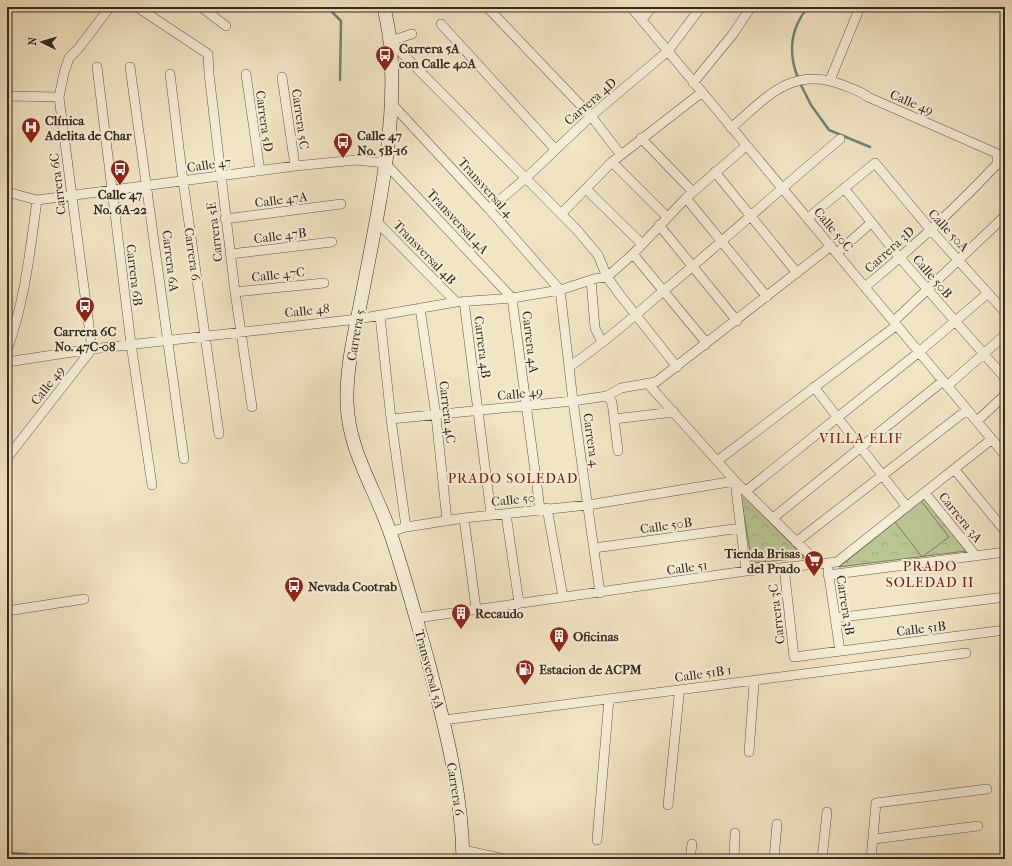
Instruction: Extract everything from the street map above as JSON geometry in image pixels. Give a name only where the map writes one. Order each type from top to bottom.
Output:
[{"type":"main road","name":"Carrera 5","points":[[384,7],[390,41],[391,103],[385,163],[349,371],[347,403],[351,433],[362,468],[390,532],[417,618]]},
{"type":"main road","name":"Transversal 5A","points":[[417,618],[444,720]]},
{"type":"main road","name":"Carrera 6","points":[[444,720],[461,815],[463,854]]},
{"type":"street","name":"Carrera 6C","points":[[92,349],[60,97],[64,72],[69,58],[78,49],[110,7]]},
{"type":"street","name":"Carrera 5E","points":[[137,7],[208,54],[225,219],[252,407]]},
{"type":"street","points":[[487,7],[591,116],[620,155]]},
{"type":"street","name":"Calle 50C","points":[[631,7],[668,50],[701,93],[782,187],[1005,455]]},
{"type":"street","points":[[642,19],[652,7]]},
{"type":"street","name":"Carrera 4D","points":[[489,209],[526,178],[591,116],[668,50],[701,7]]},
{"type":"street","points":[[693,83],[733,34],[752,7]]},
{"type":"street","points":[[830,80],[860,7]]},
{"type":"street","points":[[203,8],[226,26]]},
{"type":"street","points":[[442,24],[555,149]]},
{"type":"street","points":[[412,34],[390,41],[561,214],[598,255],[607,277],[677,367]]},
{"type":"street","name":"Carrera 6B","points":[[97,67],[111,191],[131,344],[152,485]]},
{"type":"street","name":"Carrera 6A","points":[[130,67],[148,186],[184,459]]},
{"type":"street","name":"Carrera 6","points":[[170,74],[204,336],[219,434]]},
{"type":"street","name":"Carrera 5D","points":[[246,74],[260,171]]},
{"type":"street","name":"Carrera 5C","points":[[282,77],[295,166]]},
{"type":"street","name":"Calle 49","points":[[731,128],[770,95],[798,80],[830,80],[863,93],[868,97],[996,153],[1002,164]]},
{"type":"street","points":[[561,214],[620,155],[701,93]]},
{"type":"street","points":[[7,96],[60,97]]},
{"type":"street","name":"Transversal 4","points":[[391,103],[489,209],[560,290]]},
{"type":"street","points":[[641,138],[690,195],[722,241],[767,297]]},
{"type":"street","points":[[568,367],[594,349],[694,266],[782,187],[840,139]]},
{"type":"street","points":[[607,277],[633,254],[659,225],[690,195],[746,146]]},
{"type":"street","name":"Calle 47","points":[[37,200],[295,166],[356,160],[385,163]]},
{"type":"street","points":[[612,162],[667,217]]},
{"type":"street","name":"Transversal 4A","points":[[385,163],[512,298]]},
{"type":"street","name":"Calle 50A","points":[[844,188],[875,163],[930,229],[959,260],[987,294],[1005,312]]},
{"type":"street","name":"Carrera 3D","points":[[865,287],[900,258],[1002,164]]},
{"type":"street","points":[[715,172],[797,273]]},
{"type":"street","points":[[808,218],[844,188]]},
{"type":"street","name":"Calle 50B","points":[[844,188],[900,258],[1005,378]]},
{"type":"street","points":[[586,189],[642,244]]},
{"type":"street","points":[[7,192],[37,200],[26,284],[18,320],[7,350]]},
{"type":"street","name":"Calle 47A","points":[[225,219],[341,204]]},
{"type":"street","points":[[718,461],[895,323],[928,289],[1005,216]]},
{"type":"street","name":"Transversal 4B","points":[[376,221],[460,302]]},
{"type":"street","points":[[837,254],[871,223]]},
{"type":"street","points":[[659,225],[694,266],[737,321]]},
{"type":"street","name":"Calle 47B","points":[[230,254],[332,242]]},
{"type":"street","points":[[822,563],[796,542],[735,481],[649,385],[656,382],[677,367],[831,246]]},
{"type":"street","points":[[633,254],[704,340],[705,345]]},
{"type":"street","name":"Calle 48","points":[[7,362],[131,344],[358,319],[460,302],[512,298],[560,290],[591,280],[607,277]]},
{"type":"street","points":[[591,280],[595,328],[602,342]]},
{"type":"street","name":"Calle 47C","points":[[235,292],[324,283]]},
{"type":"street","name":"Carrera 4","points":[[560,290],[568,367],[600,593]]},
{"type":"street","points":[[746,491],[956,322],[987,294]]},
{"type":"street","name":"Carrera 4A","points":[[512,298],[526,405],[544,509],[563,597]]},
{"type":"street","name":"Carrera 4B","points":[[460,302],[478,411],[491,514]]},
{"type":"street","name":"Carrera 4C","points":[[420,308],[436,416],[447,521]]},
{"type":"street","name":"Carrera 5","points":[[380,316],[391,419],[406,527]]},
{"type":"street","points":[[773,518],[861,447],[1005,336]]},
{"type":"street","name":"Calle 49","points":[[7,458],[92,349]]},
{"type":"street","name":"Calle 49","points":[[391,419],[436,416],[573,401],[607,396],[621,388],[649,385]]},
{"type":"street","points":[[814,387],[908,507]]},
{"type":"street","points":[[977,421],[1005,395]]},
{"type":"street","points":[[607,396],[612,402],[618,451]]},
{"type":"street","points":[[796,542],[967,410]]},
{"type":"street","points":[[614,419],[674,412]]},
{"type":"street","name":"Calle 51","points":[[417,618],[746,571],[837,562],[955,470],[992,439]]},
{"type":"street","points":[[955,470],[1005,531]]},
{"type":"street","points":[[735,481],[746,571]]},
{"type":"street","name":"Calle 50","points":[[390,532],[406,527],[491,514],[506,514],[588,505],[735,481]]},
{"type":"street","name":"Carrera 3A","points":[[925,493],[976,556]]},
{"type":"street","points":[[506,514],[519,603]]},
{"type":"street","points":[[464,518],[476,609]]},
{"type":"street","name":"Calle 50B","points":[[594,548],[741,528]]},
{"type":"street","points":[[828,576],[1005,552]]},
{"type":"street","name":"Carrera 3B","points":[[822,563],[828,576],[840,651]]},
{"type":"street","name":"Carrera 3C","points":[[784,567],[794,657]]},
{"type":"street","points":[[835,618],[1005,597]]},
{"type":"street","points":[[7,610],[84,599]]},
{"type":"street","name":"Calle 51B","points":[[794,657],[1005,630]]},
{"type":"street","name":"Calle 51B 1","points":[[444,720],[790,674],[966,653]]},
{"type":"street","points":[[749,752],[754,684]]},
{"type":"street","points":[[668,805],[679,696]]},
{"type":"street","points":[[597,840],[610,699]]},
{"type":"street","points":[[870,859],[874,839],[876,803],[987,789]]},
{"type":"street","points":[[822,859],[827,812]]},
{"type":"street","points":[[774,859],[777,824]]},
{"type":"street","points":[[874,839],[978,826]]},
{"type":"street","points":[[734,859],[735,833]]},
{"type":"street","points":[[690,859],[692,844]]},
{"type":"street","points":[[463,854],[505,859]]},
{"type":"green space","points":[[740,492],[805,558],[752,563]]},
{"type":"green space","points":[[925,498],[966,551],[839,567]]},
{"type":"green space","points":[[921,501],[949,537],[922,557],[895,522]]},
{"type":"waterway","points":[[320,7],[331,11],[341,21],[340,80]]},
{"type":"waterway","points":[[798,78],[793,59],[792,41],[797,24],[808,7]]},
{"type":"waterway","points":[[800,83],[811,105],[829,130],[870,147]]},
{"type":"waterway","points":[[7,853],[26,854],[46,859]]},
{"type":"place","name":"Carrera 5A con Calle 40A","points":[[385,72]]},
{"type":"place","name":"Clínica Adelita de Char","points":[[31,144]]},
{"type":"place","name":"Calle 47 No. 5B-16","points":[[343,159]]},
{"type":"place","name":"Calle 47 No. 6A-22","points":[[120,186]]},
{"type":"place","name":"Carrera 6C No. 47C-08","points":[[85,323]]},
{"type":"place","name":"Tienda Brisas del Prado","points":[[814,577]]},
{"type":"place","name":"Nevada Cootrab","points":[[294,603]]},
{"type":"place","name":"Recaudo","points":[[461,630]]},
{"type":"place","name":"Oficinas","points":[[559,653]]},
{"type":"place","name":"Estacion de ACPM","points":[[525,686]]},
{"type":"district","name":"VILLA ELIF","points":[[861,438]]},
{"type":"district","name":"PRADO SOLEDAD","points":[[513,478]]},
{"type":"district","name":"PRADO SOLEDAD II","points":[[930,574]]}]
